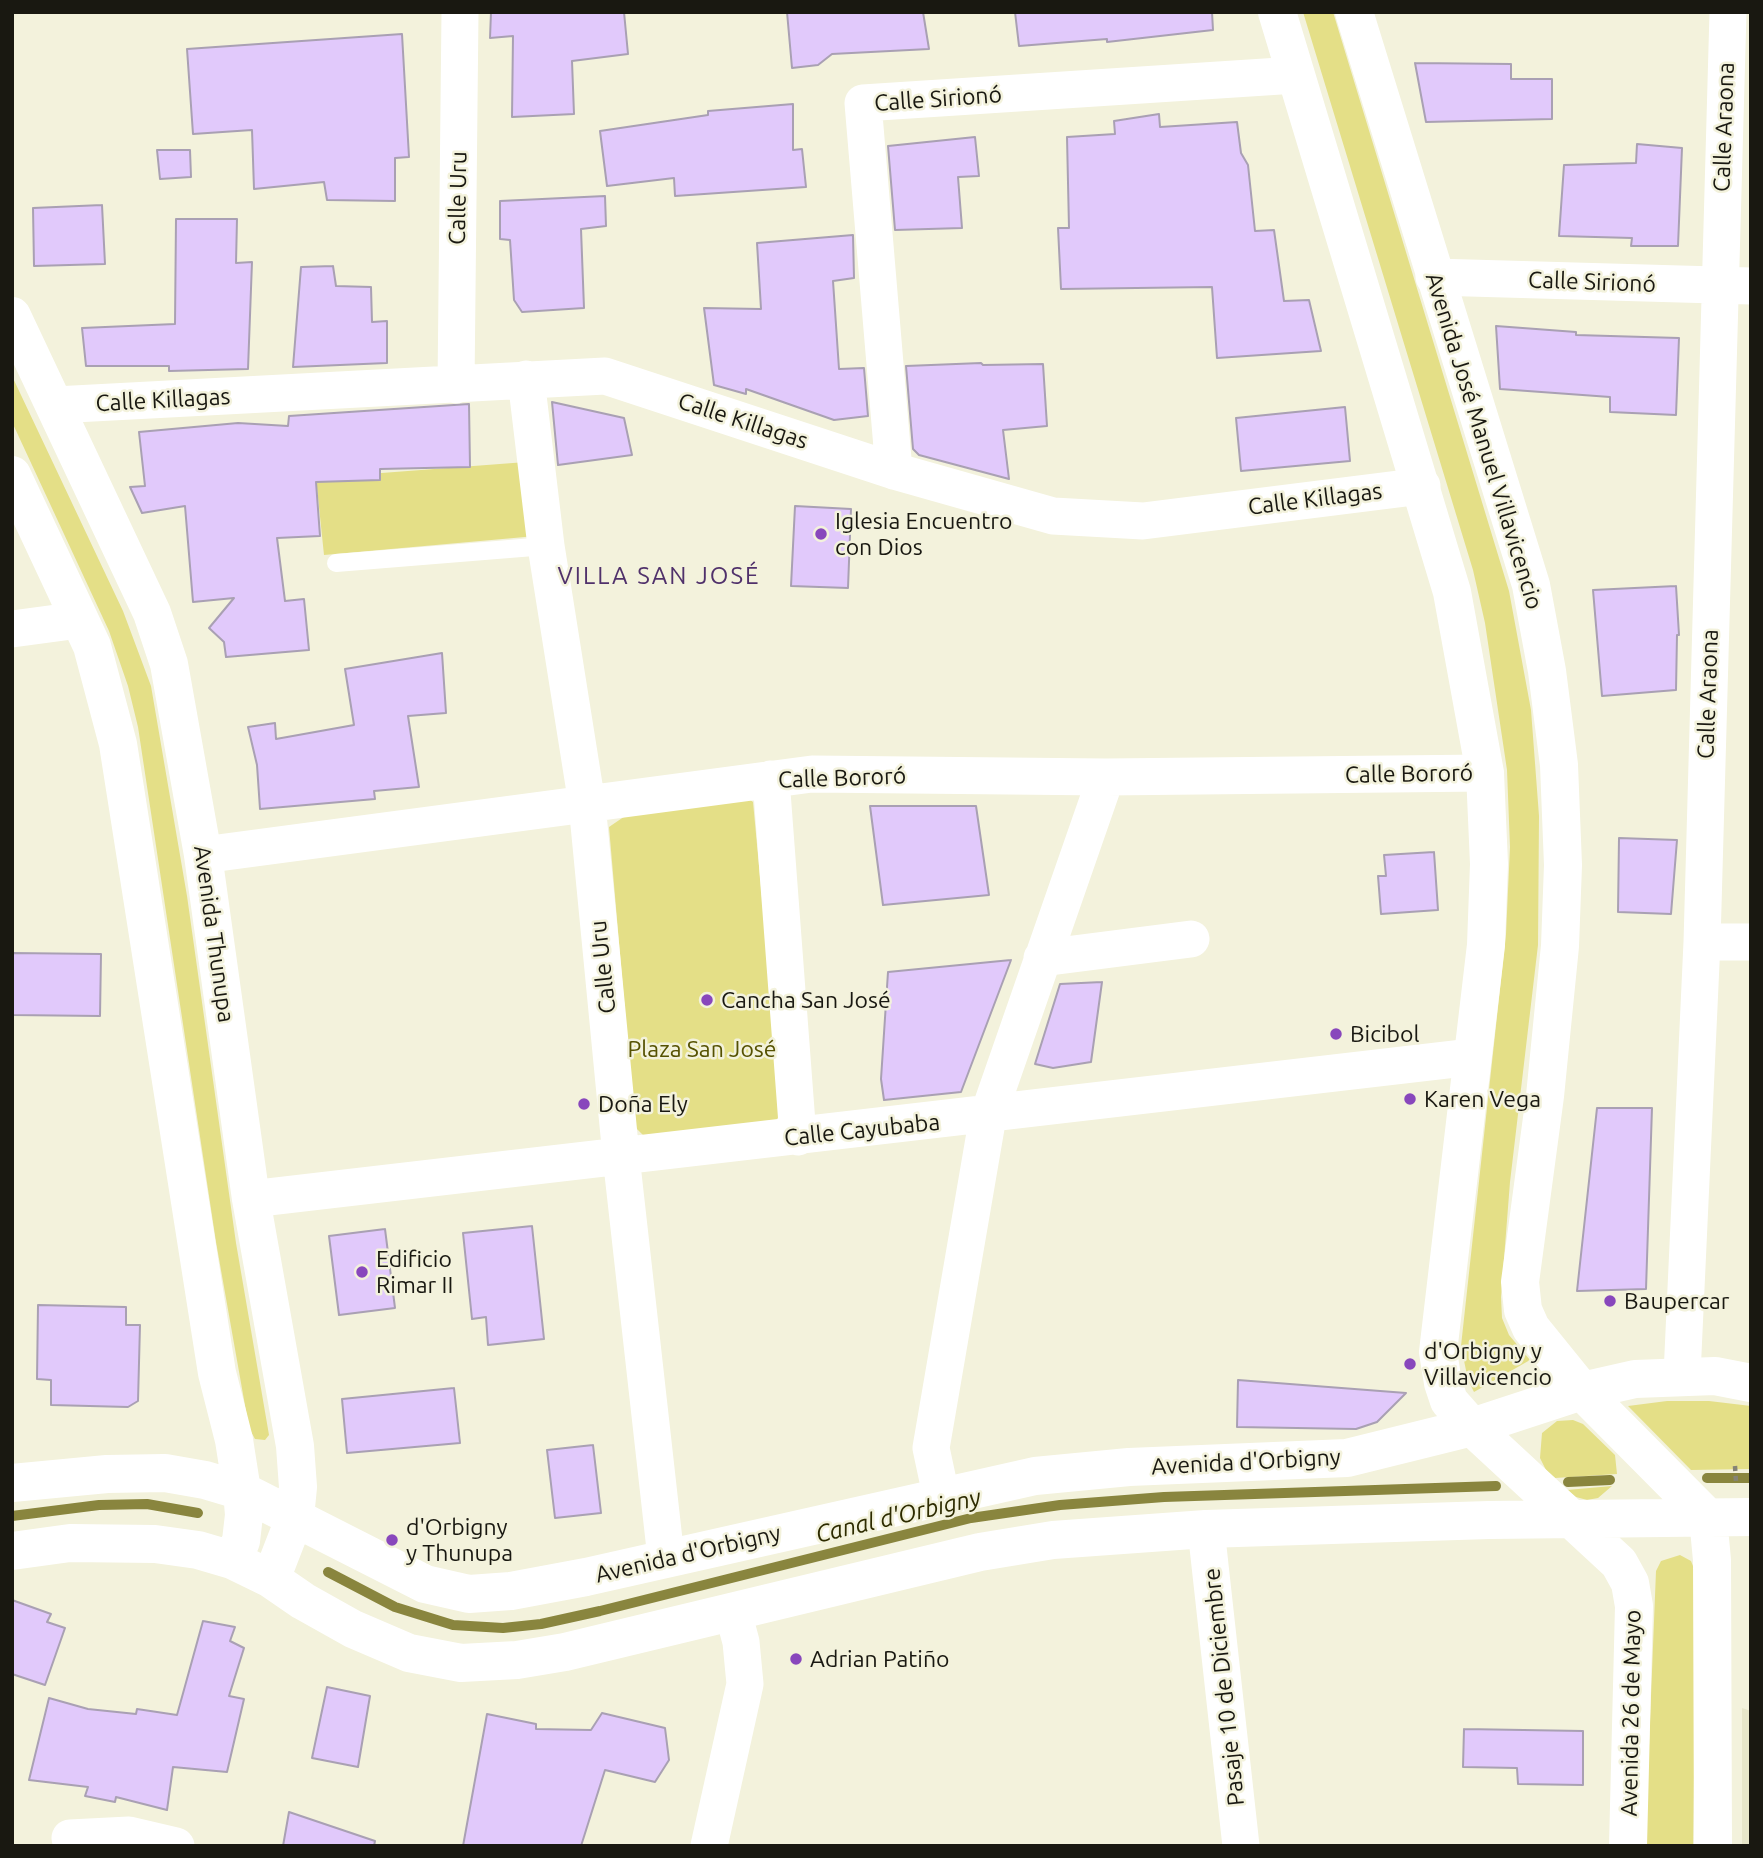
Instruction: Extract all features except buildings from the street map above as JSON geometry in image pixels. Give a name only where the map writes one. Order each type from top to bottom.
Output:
[{"type":"main road","points":[[1277,12],[1423,486],[1452,592],[1485,773],[1489,864],[1486,945],[1438,1352],[1443,1383],[1449,1401],[1472,1427],[1573,1519]]},
{"type":"main road","name":"Avenida José Manuel Villavicencio","points":[[1354,12],[1531,585],[1547,671],[1559,765],[1563,865],[1560,946],[1545,1096],[1520,1282],[1523,1310],[1531,1328],[1582,1391],[1708,1518]]},
{"type":"main road","name":"Avenida Thunupa","points":[[12,316],[152,613],[169,664],[203,855],[251,1199],[295,1446],[298,1487],[295,1517],[271,1579]]},
{"type":"main road","points":[[12,475],[79,620],[102,679],[118,744],[217,1373],[234,1440],[242,1491],[244,1516],[241,1541],[232,1560]]},
{"type":"main road","name":"Avenida d'Orbigny","points":[[12,1483],[107,1474],[165,1473],[242,1491],[425,1584],[469,1594],[511,1591],[586,1577],[1035,1476],[1129,1467],[1347,1458],[1472,1427],[1582,1391],[1635,1379],[1682,1375],[1715,1376],[1751,1383]]},
{"type":"main road","points":[[12,1551],[70,1543],[155,1544],[198,1550],[232,1560],[271,1579],[303,1601],[364,1634],[409,1653],[461,1663],[517,1660],[565,1652],[980,1552],[1053,1540],[1206,1529],[1751,1517]]},
{"type":"main road","points":[[1708,1518],[1712,1560],[1713,1846]]},
{"type":"main road","name":"Avenida 26 de Mayo","points":[[1573,1519],[1619,1563],[1630,1583],[1634,1606],[1628,1846]]},
{"type":"street","name":"Calle Uru","points":[[456,385],[460,12]]},
{"type":"street","name":"Calle Araona","points":[[1682,1375],[1735,286],[1728,12]]},
{"type":"street","name":"Calle Sirionó","points":[[894,471],[863,103],[1296,75]]},
{"type":"street","name":"Calle Sirionó","points":[[1434,277],[1735,286]]},
{"type":"street","name":"Calle Killagas","points":[[55,405],[605,376],[894,471],[1053,516],[1143,520],[1423,486]]},
{"type":"street","name":"Calle Uru","points":[[526,379],[546,546],[587,804],[621,1156],[666,1558]]},
{"type":"street","points":[[12,629],[79,620]]},
{"type":"street","name":"Calle Bororó","points":[[203,855],[812,774],[1105,777],[1485,773]]},
{"type":"street","points":[[941,1495],[931,1448],[988,1116],[1105,777]]},
{"type":"street","points":[[771,779],[799,1137]]},
{"type":"street","points":[[1042,958],[1191,939]]},
{"type":"street","points":[[1702,942],[1751,942]]},
{"type":"street","name":"Calle Cayubaba","points":[[251,1199],[988,1116],[1472,1057]]},
{"type":"street","name":"Pasaje 10 de Diciembre","points":[[1206,1529],[1241,1846]]},
{"type":"street","points":[[709,1846],[745,1684],[741,1642],[733,1612]]},
{"type":"street","points":[[70,1838],[129,1835],[176,1846]]},
{"type":"lane","points":[[335,563],[546,546]]},
{"type":"shaded area","points":[[1742,1708],[1751,1711],[1751,1846],[1742,1846]]},
{"type":"green space","points":[[1303,12],[1333,12],[1509,591],[1531,710],[1539,816],[1538,945],[1510,1182],[1501,1297],[1502,1318],[1509,1335],[1530,1360],[1474,1392],[1468,1380],[1461,1346],[1506,934],[1510,847],[1507,770],[1485,623],[1473,570]]},
{"type":"green space","points":[[12,376],[123,611],[151,686],[187,896],[236,1243],[269,1435],[265,1440],[255,1439],[249,1428],[216,1242],[138,727],[128,686],[109,631],[12,422]]},
{"type":"green space","points":[[526,462],[536,536],[324,555],[316,478]]},
{"type":"green space","name":"Plaza San José","points":[[748,798],[753,802],[782,1111],[774,1124],[645,1137],[635,1127],[609,827],[631,812]]},
{"type":"green space","points":[[1667,1401],[1709,1401],[1751,1406],[1751,1469],[1691,1470],[1628,1406]]},
{"type":"green space","points":[[1573,1420],[1583,1424],[1615,1455],[1617,1474],[1555,1478],[1546,1470],[1540,1458],[1542,1433],[1557,1421]]},
{"type":"green space","points":[[1612,1486],[1598,1498],[1587,1500],[1576,1497],[1567,1490]]},
{"type":"green space","points":[[1680,1555],[1691,1561],[1697,1576],[1693,1846],[1645,1846],[1656,1571],[1661,1561]]},
{"type":"waterway","name":"Canal d'Orbigny","points":[[1707,1478],[1751,1478]]},
{"type":"waterway","name":"Canal d'Orbigny","points":[[1568,1482],[1610,1480]]},
{"type":"waterway","name":"Canal d'Orbigny","points":[[328,1572],[395,1607],[453,1625],[503,1628],[541,1624],[600,1611],[971,1518],[1060,1505],[1164,1497],[1496,1486]]},
{"type":"waterway","name":"Canal d'Orbigny","points":[[12,1516],[99,1505],[147,1504],[198,1513]]},
{"type":"place","name":"Iglesia Encuentro con Dios","points":[[821,534]]},
{"type":"place","name":"Cancha San José","points":[[707,1000]]},
{"type":"place","name":"Bicibol","points":[[1336,1034]]},
{"type":"place","name":"Karen Vega","points":[[1410,1099]]},
{"type":"place","name":"Doña Ely","points":[[584,1104]]},
{"type":"place","name":"Edificio Rimar II","points":[[362,1272]]},
{"type":"place","name":"Baupercar","points":[[1610,1301]]},
{"type":"place","name":"d'Orbigny y Villavicencio","points":[[1410,1364]]},
{"type":"place","name":"d'Orbigny y Thunupa","points":[[392,1540]]},
{"type":"place","name":"Adrian Patiño","points":[[796,1659]]},
{"type":"district","name":"VILLA SAN JOSÉ","points":[[659,576]]}]
